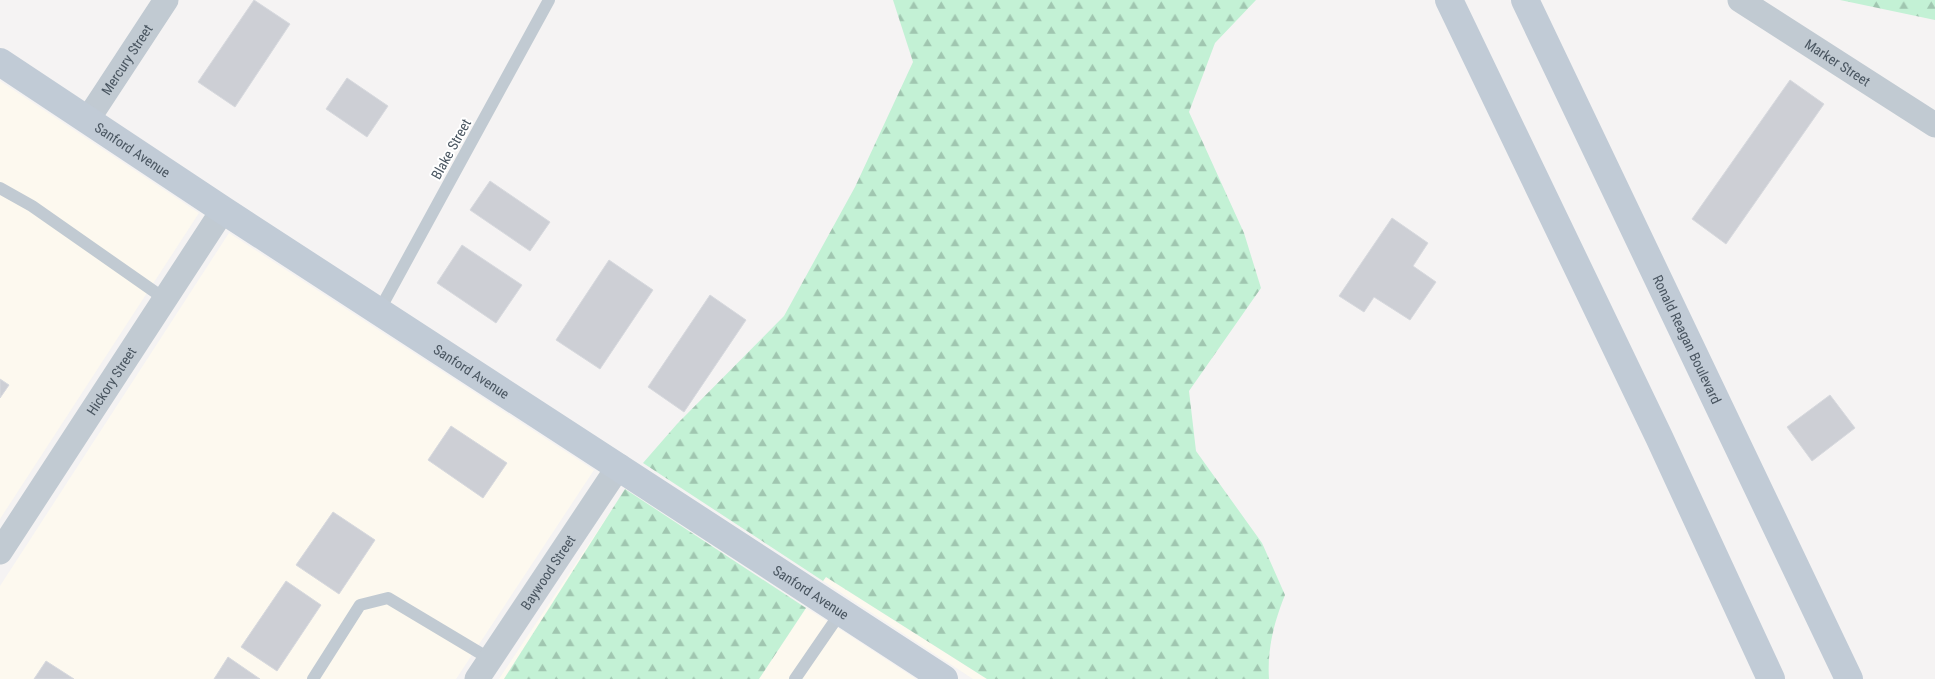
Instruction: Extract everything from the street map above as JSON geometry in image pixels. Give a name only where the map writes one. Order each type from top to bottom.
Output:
[{"type":"main road","points":[[1449,0],[1660,437],[1771,679]]},
{"type":"main road","name":"Ronald Reagan Boulevard","points":[[1526,0],[1849,679]]},
{"type":"main road","name":"Sanford Avenue","points":[[0,62],[379,312],[619,466],[944,679]]},
{"type":"street","name":"Mercury Street","points":[[88,119],[166,0]]},
{"type":"street","name":"Marker Street","points":[[1740,0],[1935,124]]},
{"type":"street","name":"Hickory Street","points":[[0,552],[223,210]]},
{"type":"street","name":"Baywood Street","points":[[484,669],[619,466]]},
{"type":"lane","name":"Blake Street","points":[[379,312],[549,0]]},
{"type":"lane","points":[[0,188],[32,206],[165,299]]},
{"type":"lane","points":[[313,679],[360,605],[388,598],[484,669]]},
{"type":"lane","points":[[796,679],[841,612]]},
{"type":"shaded area","points":[[0,81],[199,213],[0,519]]},
{"type":"shaded area","points":[[229,233],[594,470],[456,679],[0,679],[0,586]]},
{"type":"shaded area","points":[[620,497],[504,679],[499,679]]},
{"type":"shaded area","points":[[826,577],[987,679],[973,679],[823,581]]},
{"type":"shaded area","points":[[806,608],[832,624],[916,679],[759,679]]},
{"type":"green space","points":[[893,0],[1256,0],[1215,43],[1189,112],[1244,233],[1261,288],[1189,391],[1196,451],[1262,543],[1285,595],[1272,636],[1269,657],[1269,679],[987,679],[826,577],[823,581],[643,463],[677,424],[784,316],[855,187],[913,62]]},
{"type":"green space","points":[[1840,0],[1935,0],[1935,20]]},
{"type":"green space","points":[[625,489],[806,608],[759,679],[504,679]]},
{"type":"building","points":[[254,0],[290,24],[235,107],[198,82]]},
{"type":"building","points":[[347,78],[388,106],[367,137],[326,109]]},
{"type":"building","points":[[1790,80],[1824,104],[1726,244],[1692,219]]},
{"type":"building","points":[[490,181],[550,222],[530,251],[470,210]]},
{"type":"building","points":[[1392,218],[1428,243],[1413,266],[1436,282],[1410,320],[1374,297],[1364,312],[1339,296]]},
{"type":"building","points":[[462,245],[522,285],[496,323],[437,283]]},
{"type":"building","points":[[609,260],[653,290],[600,369],[556,340]]},
{"type":"building","points":[[710,295],[746,320],[684,412],[648,387]]},
{"type":"building","points":[[0,379],[9,385],[0,398]]},
{"type":"building","points":[[1830,395],[1855,428],[1812,461],[1787,427]]},
{"type":"building","points":[[451,426],[507,463],[483,498],[428,460]]},
{"type":"building","points":[[333,512],[375,540],[339,594],[296,565]]},
{"type":"building","points":[[286,581],[321,605],[277,671],[241,647]]},
{"type":"building","points":[[228,657],[260,679],[214,679]]},
{"type":"building","points":[[46,661],[74,679],[34,679]]}]
